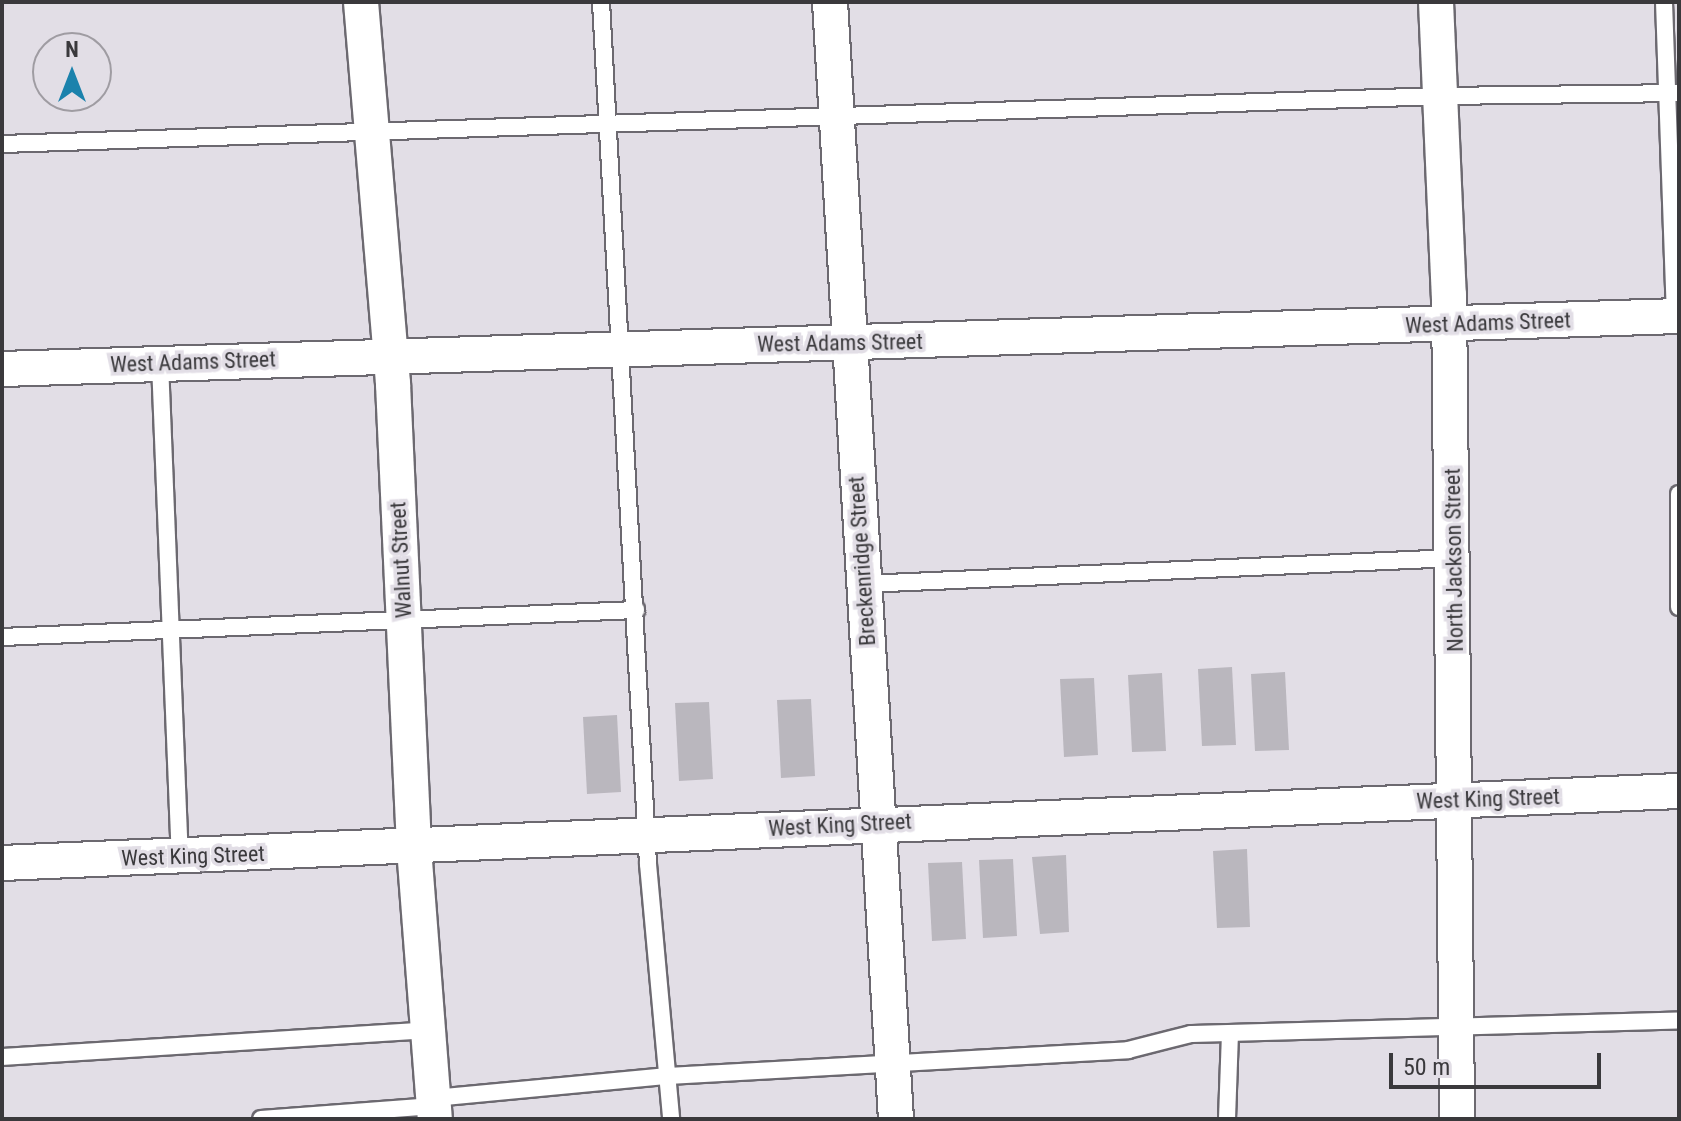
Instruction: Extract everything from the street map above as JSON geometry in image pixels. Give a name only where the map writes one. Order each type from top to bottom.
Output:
[{"type":"street","name":"Walnut Street","points":[[361,2],[391,355],[414,848],[434,1108]]},
{"type":"street","name":"Breckenridge Street","points":[[830,2],[896,1119]]},
{"type":"street","name":"North Jackson Street","points":[[1436,2],[1450,325],[1457,1119]]},
{"type":"street","name":"West Adams Street","points":[[2,369],[621,347],[848,343],[1677,316]]},
{"type":"street","name":"West King Street","points":[[2,863],[414,848],[879,822],[1679,791]]},
{"type":"lane","points":[[601,2],[646,835],[671,1119]]},
{"type":"lane","points":[[1664,2],[1672,93],[1677,316]]},
{"type":"lane","points":[[2,144],[836,120],[1439,96],[1672,93]]},
{"type":"lane","points":[[160,363],[180,856]]},
{"type":"lane","points":[[1679,494],[1679,607]]},
{"type":"lane","points":[[864,584],[1454,558]]},
{"type":"lane","points":[[2,637],[636,610]]},
{"type":"lane","points":[[261,1119],[434,1108],[668,1076],[1128,1050],[1191,1034],[1679,1020]]},
{"type":"lane","points":[[2,1057],[429,1030]]},
{"type":"lane","points":[[1227,1119],[1230,1035]]},
{"type":"building","points":[[1232,667],[1236,745],[1202,746],[1198,669]]},
{"type":"building","points":[[1285,672],[1289,750],[1255,751],[1251,674]]},
{"type":"building","points":[[1162,673],[1166,751],[1132,752],[1128,675]]},
{"type":"building","points":[[1094,678],[1098,755],[1064,757],[1060,679]]},
{"type":"building","points":[[811,699],[815,776],[781,778],[777,700]]},
{"type":"building","points":[[709,702],[713,779],[679,781],[675,703]]},
{"type":"building","points":[[617,715],[621,792],[587,794],[583,717]]},
{"type":"building","points":[[1247,849],[1250,927],[1217,928],[1213,851]]},
{"type":"building","points":[[1066,855],[1069,932],[1040,934],[1032,857]]},
{"type":"building","points":[[1013,859],[1017,936],[983,938],[979,860]]},
{"type":"building","points":[[962,862],[966,939],[932,941],[928,863]]}]
